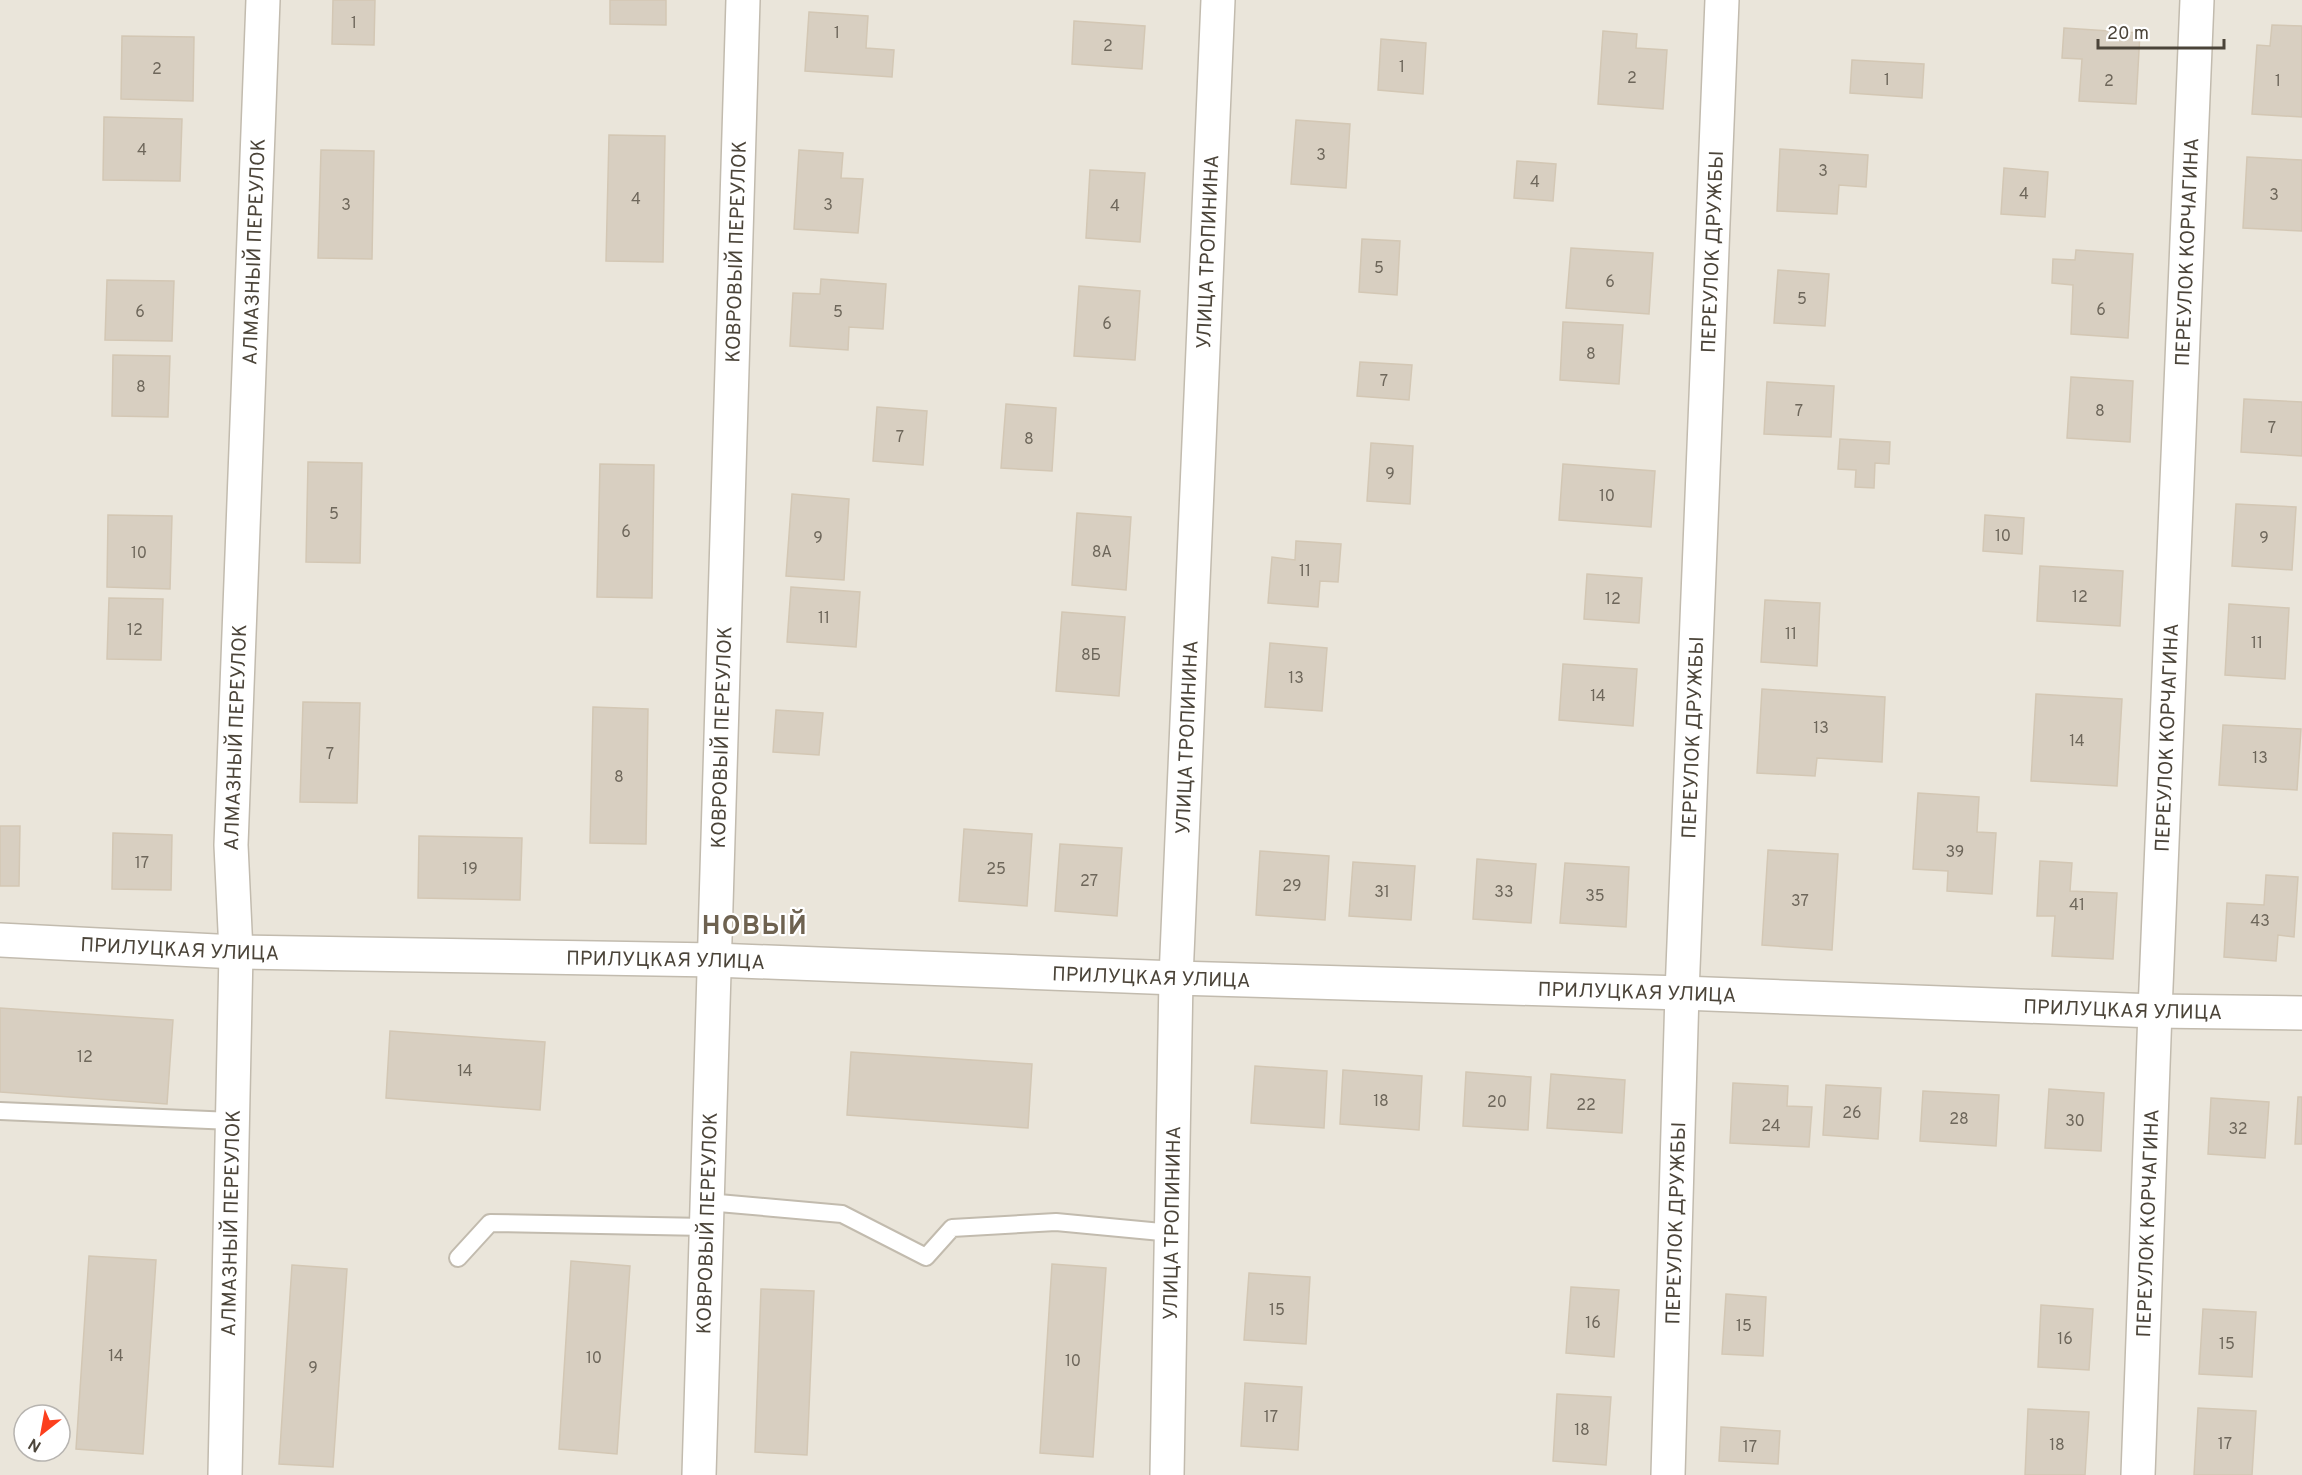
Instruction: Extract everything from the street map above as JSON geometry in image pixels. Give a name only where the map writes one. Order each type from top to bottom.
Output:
[{"type":"street","name":"АЛМАЗНЫЙ ПЕРЕУЛОК","points":[[225,1475],[236,952],[231,845],[263,0]]},
{"type":"street","name":"КОВРОВЫЙ ПЕРЕУЛОК","points":[[699,1475],[743,0]]},
{"type":"street","name":"УЛИЦА ТРОПИНИНА","points":[[1167,1475],[1176,978],[1218,0]]},
{"type":"street","name":"ПЕРЕУЛОК ДРУЖБЫ","points":[[1668,1475],[1682,993],[1722,0]]},
{"type":"street","name":"ПЕРЕУЛОК КОРЧАГИНА","points":[[2138,1475],[2197,0]]},
{"type":"street","name":"ПРИЛУЦКАЯ УЛИЦА","points":[[0,940],[236,952],[715,960],[2155,1011],[2302,1013]]},
{"type":"lane","points":[[0,1111],[232,1121]]},
{"type":"lane","points":[[458,1258],[490,1223],[707,1215],[842,1214],[926,1257],[952,1228],[1056,1222],[1172,1233]]},
{"type":"shaded area","points":[[0,0],[2302,0],[2302,1475],[0,1475]]},
{"type":"building","points":[[333,0],[375,0],[374,45],[332,44]]},
{"type":"building","points":[[610,0],[666,0],[666,25],[610,24]]},
{"type":"building","points":[[809,12],[868,16],[866,48],[894,50],[892,77],[805,71]]},
{"type":"building","points":[[1074,21],[1145,26],[1142,69],[1072,64]]},
{"type":"building","points":[[2272,25],[2302,26],[2302,117],[2252,114],[2257,45],[2270,46]]},
{"type":"building","points":[[2064,28],[2140,33],[2136,104],[2079,101],[2082,59],[2062,58]]},
{"type":"building","points":[[1603,31],[1637,34],[1636,48],[1667,50],[1663,109],[1598,104]]},
{"type":"building","points":[[122,36],[194,37],[193,101],[121,99]]},
{"type":"building","points":[[1381,39],[1426,43],[1423,94],[1378,90]]},
{"type":"building","points":[[1852,60],[1924,64],[1922,98],[1850,93]]},
{"type":"building","points":[[104,117],[182,119],[180,181],[103,180]]},
{"type":"building","points":[[1296,120],[1350,124],[1346,188],[1291,184]]},
{"type":"building","points":[[609,135],[665,136],[663,262],[606,261]]},
{"type":"building","points":[[1780,149],[1868,155],[1866,187],[1839,185],[1837,214],[1777,211]]},
{"type":"building","points":[[321,150],[374,151],[372,259],[318,258]]},
{"type":"building","points":[[799,150],[843,153],[841,178],[863,179],[858,233],[794,229]]},
{"type":"building","points":[[2247,157],[2302,160],[2302,231],[2243,228]]},
{"type":"building","points":[[1517,161],[1556,164],[1553,201],[1514,198]]},
{"type":"building","points":[[2004,168],[2048,172],[2045,217],[2001,214]]},
{"type":"building","points":[[1090,170],[1145,173],[1140,242],[1086,238]]},
{"type":"building","points":[[1362,239],[1400,241],[1397,295],[1359,292]]},
{"type":"building","points":[[1571,248],[1653,253],[1649,314],[1566,308]]},
{"type":"building","points":[[2076,250],[2133,254],[2128,338],[2071,334],[2073,285],[2052,283],[2053,259],[2075,260]]},
{"type":"building","points":[[1778,270],[1829,274],[1825,326],[1774,323]]},
{"type":"building","points":[[821,279],[886,284],[883,329],[849,327],[848,350],[790,346],[793,293],[820,294]]},
{"type":"building","points":[[107,280],[174,281],[172,341],[105,340]]},
{"type":"building","points":[[1079,286],[1140,291],[1135,360],[1074,356]]},
{"type":"building","points":[[1563,322],[1623,325],[1619,384],[1560,380]]},
{"type":"building","points":[[113,355],[170,356],[168,417],[112,416]]},
{"type":"building","points":[[1360,362],[1412,365],[1409,400],[1357,396]]},
{"type":"building","points":[[2071,377],[2133,381],[2130,442],[2067,438]]},
{"type":"building","points":[[1767,382],[1834,386],[1831,437],[1764,434]]},
{"type":"building","points":[[2244,399],[2302,402],[2302,456],[2241,452]]},
{"type":"building","points":[[1006,404],[1056,408],[1052,471],[1001,468]]},
{"type":"building","points":[[877,407],[927,411],[923,465],[873,461]]},
{"type":"building","points":[[1840,439],[1890,442],[1889,464],[1875,463],[1874,488],[1855,487],[1856,470],[1838,469]]},
{"type":"building","points":[[1371,443],[1413,446],[1410,504],[1367,501]]},
{"type":"building","points":[[308,462],[362,463],[360,563],[306,562]]},
{"type":"building","points":[[600,464],[654,465],[652,598],[597,597]]},
{"type":"building","points":[[1563,464],[1655,471],[1651,527],[1559,520]]},
{"type":"building","points":[[792,494],[849,499],[844,580],[786,576]]},
{"type":"building","points":[[2236,504],[2296,507],[2292,570],[2232,566]]},
{"type":"building","points":[[1077,513],[1131,517],[1126,590],[1072,585]]},
{"type":"building","points":[[108,515],[172,516],[170,589],[107,587]]},
{"type":"building","points":[[1985,515],[2024,518],[2022,554],[1983,551]]},
{"type":"building","points":[[1296,541],[1341,544],[1338,582],[1320,581],[1318,607],[1268,603],[1272,557],[1295,560]]},
{"type":"building","points":[[2040,566],[2123,571],[2120,626],[2037,621]]},
{"type":"building","points":[[1587,574],[1642,578],[1639,623],[1584,619]]},
{"type":"building","points":[[791,587],[860,592],[856,647],[787,642]]},
{"type":"building","points":[[109,598],[163,599],[161,660],[107,659]]},
{"type":"building","points":[[1765,600],[1820,603],[1817,666],[1761,662]]},
{"type":"building","points":[[2229,604],[2289,608],[2285,679],[2225,675]]},
{"type":"building","points":[[1062,612],[1125,617],[1119,696],[1056,691]]},
{"type":"building","points":[[1270,643],[1327,648],[1322,711],[1265,707]]},
{"type":"building","points":[[1563,664],[1637,669],[1633,726],[1559,720]]},
{"type":"building","points":[[1762,689],[1885,697],[1882,762],[1817,758],[1815,776],[1757,773]]},
{"type":"building","points":[[2036,694],[2122,699],[2117,786],[2031,781]]},
{"type":"building","points":[[303,702],[360,703],[357,803],[300,802]]},
{"type":"building","points":[[593,707],[648,709],[646,844],[590,843]]},
{"type":"building","points":[[776,710],[823,713],[819,755],[773,752]]},
{"type":"building","points":[[2223,725],[2301,729],[2297,790],[2219,785]]},
{"type":"building","points":[[1918,793],[1979,797],[1977,832],[1996,833],[1992,894],[1947,891],[1948,871],[1913,869]]},
{"type":"building","points":[[0,826],[20,826],[19,886],[0,886]]},
{"type":"building","points":[[964,829],[1032,834],[1027,906],[959,901]]},
{"type":"building","points":[[113,833],[172,835],[171,890],[112,889]]},
{"type":"building","points":[[419,836],[522,838],[520,900],[418,898]]},
{"type":"building","points":[[1060,844],[1122,848],[1117,916],[1055,911]]},
{"type":"building","points":[[1768,850],[1838,854],[1832,950],[1762,945]]},
{"type":"building","points":[[1260,851],[1329,856],[1325,920],[1256,915]]},
{"type":"building","points":[[1477,859],[1536,864],[1531,923],[1473,919]]},
{"type":"building","points":[[2040,861],[2072,863],[2070,891],[2117,893],[2113,959],[2052,956],[2055,916],[2037,916]]},
{"type":"building","points":[[1353,862],[1415,866],[1411,920],[1349,916]]},
{"type":"building","points":[[1565,863],[1629,867],[1626,927],[1560,923]]},
{"type":"building","points":[[2266,875],[2298,877],[2294,937],[2278,935],[2276,961],[2224,957],[2227,903],[2264,905]]},
{"type":"building","points":[[0,1008],[173,1020],[167,1104],[0,1092]]},
{"type":"building","points":[[390,1031],[545,1042],[540,1110],[386,1098]]},
{"type":"building","points":[[851,1052],[1032,1064],[1028,1128],[847,1115]]},
{"type":"building","points":[[1255,1066],[1327,1071],[1324,1128],[1251,1123]]},
{"type":"building","points":[[1343,1070],[1422,1076],[1419,1130],[1340,1124]]},
{"type":"building","points":[[1466,1072],[1531,1077],[1528,1130],[1463,1126]]},
{"type":"building","points":[[1551,1074],[1625,1080],[1622,1133],[1547,1128]]},
{"type":"building","points":[[1733,1083],[1788,1086],[1787,1106],[1812,1107],[1809,1147],[1730,1143]]},
{"type":"building","points":[[1826,1085],[1881,1088],[1878,1139],[1823,1135]]},
{"type":"building","points":[[2049,1089],[2104,1093],[2101,1151],[2045,1148]]},
{"type":"building","points":[[1923,1091],[1999,1095],[1996,1146],[1920,1141]]},
{"type":"building","points":[[2298,1097],[2302,1097],[2302,1144],[2295,1144]]},
{"type":"building","points":[[2211,1098],[2269,1102],[2265,1158],[2208,1154]]},
{"type":"building","points":[[89,1256],[156,1260],[143,1454],[76,1449]]},
{"type":"building","points":[[571,1261],[630,1266],[617,1454],[559,1449]]},
{"type":"building","points":[[1052,1264],[1106,1268],[1093,1457],[1040,1453]]},
{"type":"building","points":[[292,1265],[347,1269],[333,1467],[279,1464]]},
{"type":"building","points":[[1249,1273],[1310,1277],[1306,1344],[1244,1340]]},
{"type":"building","points":[[1571,1287],[1619,1290],[1614,1357],[1566,1353]]},
{"type":"building","points":[[761,1289],[814,1291],[807,1455],[755,1452]]},
{"type":"building","points":[[1726,1294],[1766,1297],[1763,1356],[1722,1354]]},
{"type":"building","points":[[2041,1305],[2093,1309],[2089,1370],[2038,1367]]},
{"type":"building","points":[[2203,1309],[2256,1312],[2252,1377],[2199,1374]]},
{"type":"building","points":[[1245,1383],[1302,1387],[1298,1450],[1241,1446]]},
{"type":"building","points":[[1557,1394],[1611,1397],[1606,1465],[1553,1461]]},
{"type":"building","points":[[2198,1408],[2256,1411],[2252,1475],[2194,1475]]},
{"type":"building","points":[[2028,1409],[2089,1412],[2085,1475],[2025,1475]]},
{"type":"building","points":[[1721,1427],[1780,1431],[1778,1464],[1719,1461]]},
{"type":"district","name":"НОВЫЙ","points":[[755,925]]}]
